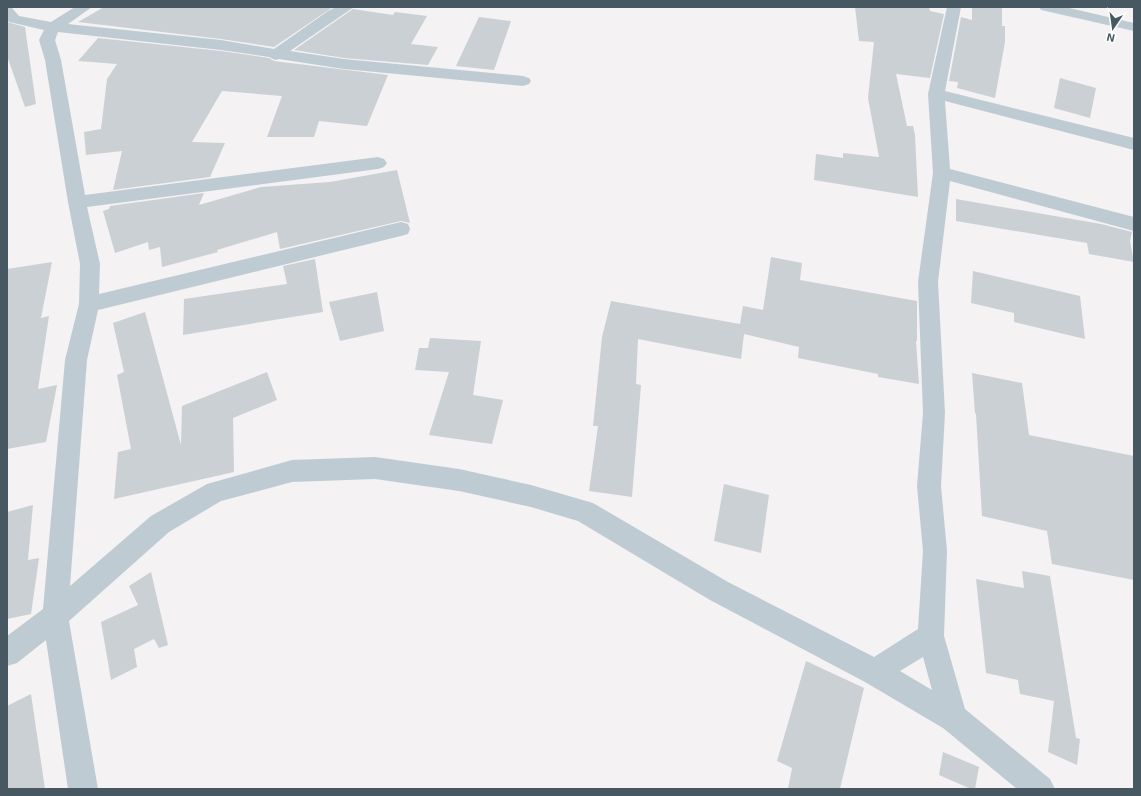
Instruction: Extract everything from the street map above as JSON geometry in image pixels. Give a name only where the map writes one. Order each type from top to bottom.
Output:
[{"type":"street","points":[[84,789],[55,616],[76,360],[89,304],[90,264],[77,202],[53,60],[47,40],[53,27],[85,7]]},
{"type":"street","points":[[275,55],[333,14],[347,7]]},
{"type":"street","points":[[953,718],[931,636],[935,551],[929,486],[934,413],[928,282],[942,173],[936,94],[954,7]]},
{"type":"street","points":[[1046,7],[1134,28]]},
{"type":"street","points":[[9,17],[53,27],[221,45],[275,55],[344,64],[523,81]]},
{"type":"street","points":[[936,94],[1134,144]]},
{"type":"street","points":[[77,202],[378,163]]},
{"type":"street","points":[[942,173],[1134,224]]},
{"type":"street","points":[[89,304],[401,229]]},
{"type":"street","points":[[7,653],[55,616],[160,524],[215,492],[292,472],[375,468],[459,480],[531,496],[584,511],[720,591],[875,672],[953,718],[1040,789]]},
{"type":"street","points":[[875,672],[931,636]]},
{"type":"building","points":[[104,7],[333,7],[274,47],[221,39],[78,22]]},
{"type":"building","points":[[855,7],[929,7],[930,11],[944,14],[930,78],[896,74],[907,126],[913,126],[915,135],[918,197],[814,180],[816,154],[843,158],[843,153],[879,157],[868,98],[874,42],[859,41]]},
{"type":"building","points":[[972,7],[1002,7],[1002,26],[1005,26],[1005,42],[995,98],[957,88],[958,82],[949,81],[961,17],[972,20]]},
{"type":"building","points":[[353,9],[393,15],[395,12],[427,16],[411,44],[438,47],[428,65],[344,58],[294,50]]},
{"type":"building","points":[[479,17],[511,21],[494,70],[456,66]]},
{"type":"building","points":[[7,22],[25,27],[36,104],[25,107],[7,56]]},
{"type":"building","points":[[98,38],[221,51],[269,58],[274,61],[388,75],[367,126],[319,121],[314,137],[267,137],[282,96],[222,91],[192,142],[225,143],[210,177],[113,190],[122,151],[86,155],[84,132],[101,129],[107,79],[117,64],[78,61]]},
{"type":"building","points":[[1060,78],[1096,88],[1090,118],[1054,108]]},
{"type":"building","points":[[397,170],[410,223],[401,221],[280,249],[277,232],[217,250],[218,252],[162,267],[160,247],[149,250],[148,242],[115,253],[103,211],[109,209],[110,206],[204,193],[199,205],[261,187],[330,182]]},
{"type":"building","points":[[956,199],[1101,224],[1132,232],[1130,241],[1134,262],[1089,254],[1087,243],[956,221]]},
{"type":"building","points":[[771,257],[802,263],[800,280],[917,301],[916,341],[919,384],[878,377],[878,374],[798,358],[799,347],[744,334],[741,359],[638,339],[636,384],[641,385],[632,497],[589,491],[598,426],[593,426],[602,337],[611,301],[740,324],[743,306],[763,310]]},
{"type":"building","points":[[315,259],[323,312],[183,335],[184,299],[287,284],[283,266]]},
{"type":"building","points":[[52,262],[41,318],[49,316],[38,389],[57,385],[46,442],[7,449],[7,269]]},
{"type":"building","points":[[973,271],[1080,296],[1085,339],[1014,322],[1014,313],[971,303]]},
{"type":"building","points":[[377,292],[384,331],[340,341],[329,302]]},
{"type":"building","points":[[145,312],[181,445],[182,406],[267,372],[277,400],[233,418],[234,472],[114,499],[118,452],[131,449],[117,375],[124,372],[113,323]]},
{"type":"building","points":[[430,338],[481,341],[473,395],[503,400],[492,444],[429,435],[449,372],[415,370],[419,348],[428,348]]},
{"type":"building","points":[[972,373],[1022,383],[1029,435],[1134,456],[1134,580],[1052,564],[1047,531],[982,516]]},
{"type":"building","points":[[724,484],[769,495],[761,553],[714,541]]},
{"type":"building","points":[[33,505],[28,560],[39,558],[31,614],[7,619],[7,512]]},
{"type":"building","points":[[1022,571],[1050,576],[1076,738],[1080,739],[1077,765],[1048,752],[1054,701],[1020,694],[1018,680],[986,673],[976,579],[1024,588]]},
{"type":"building","points":[[151,572],[168,645],[159,648],[154,639],[134,649],[137,667],[111,680],[101,622],[138,605],[129,586]]},
{"type":"building","points":[[806,661],[864,688],[840,789],[788,789],[792,768],[777,761]]},
{"type":"building","points":[[31,694],[45,789],[7,789],[7,706]]},
{"type":"building","points":[[943,752],[979,767],[975,789],[971,789],[939,775]]}]
